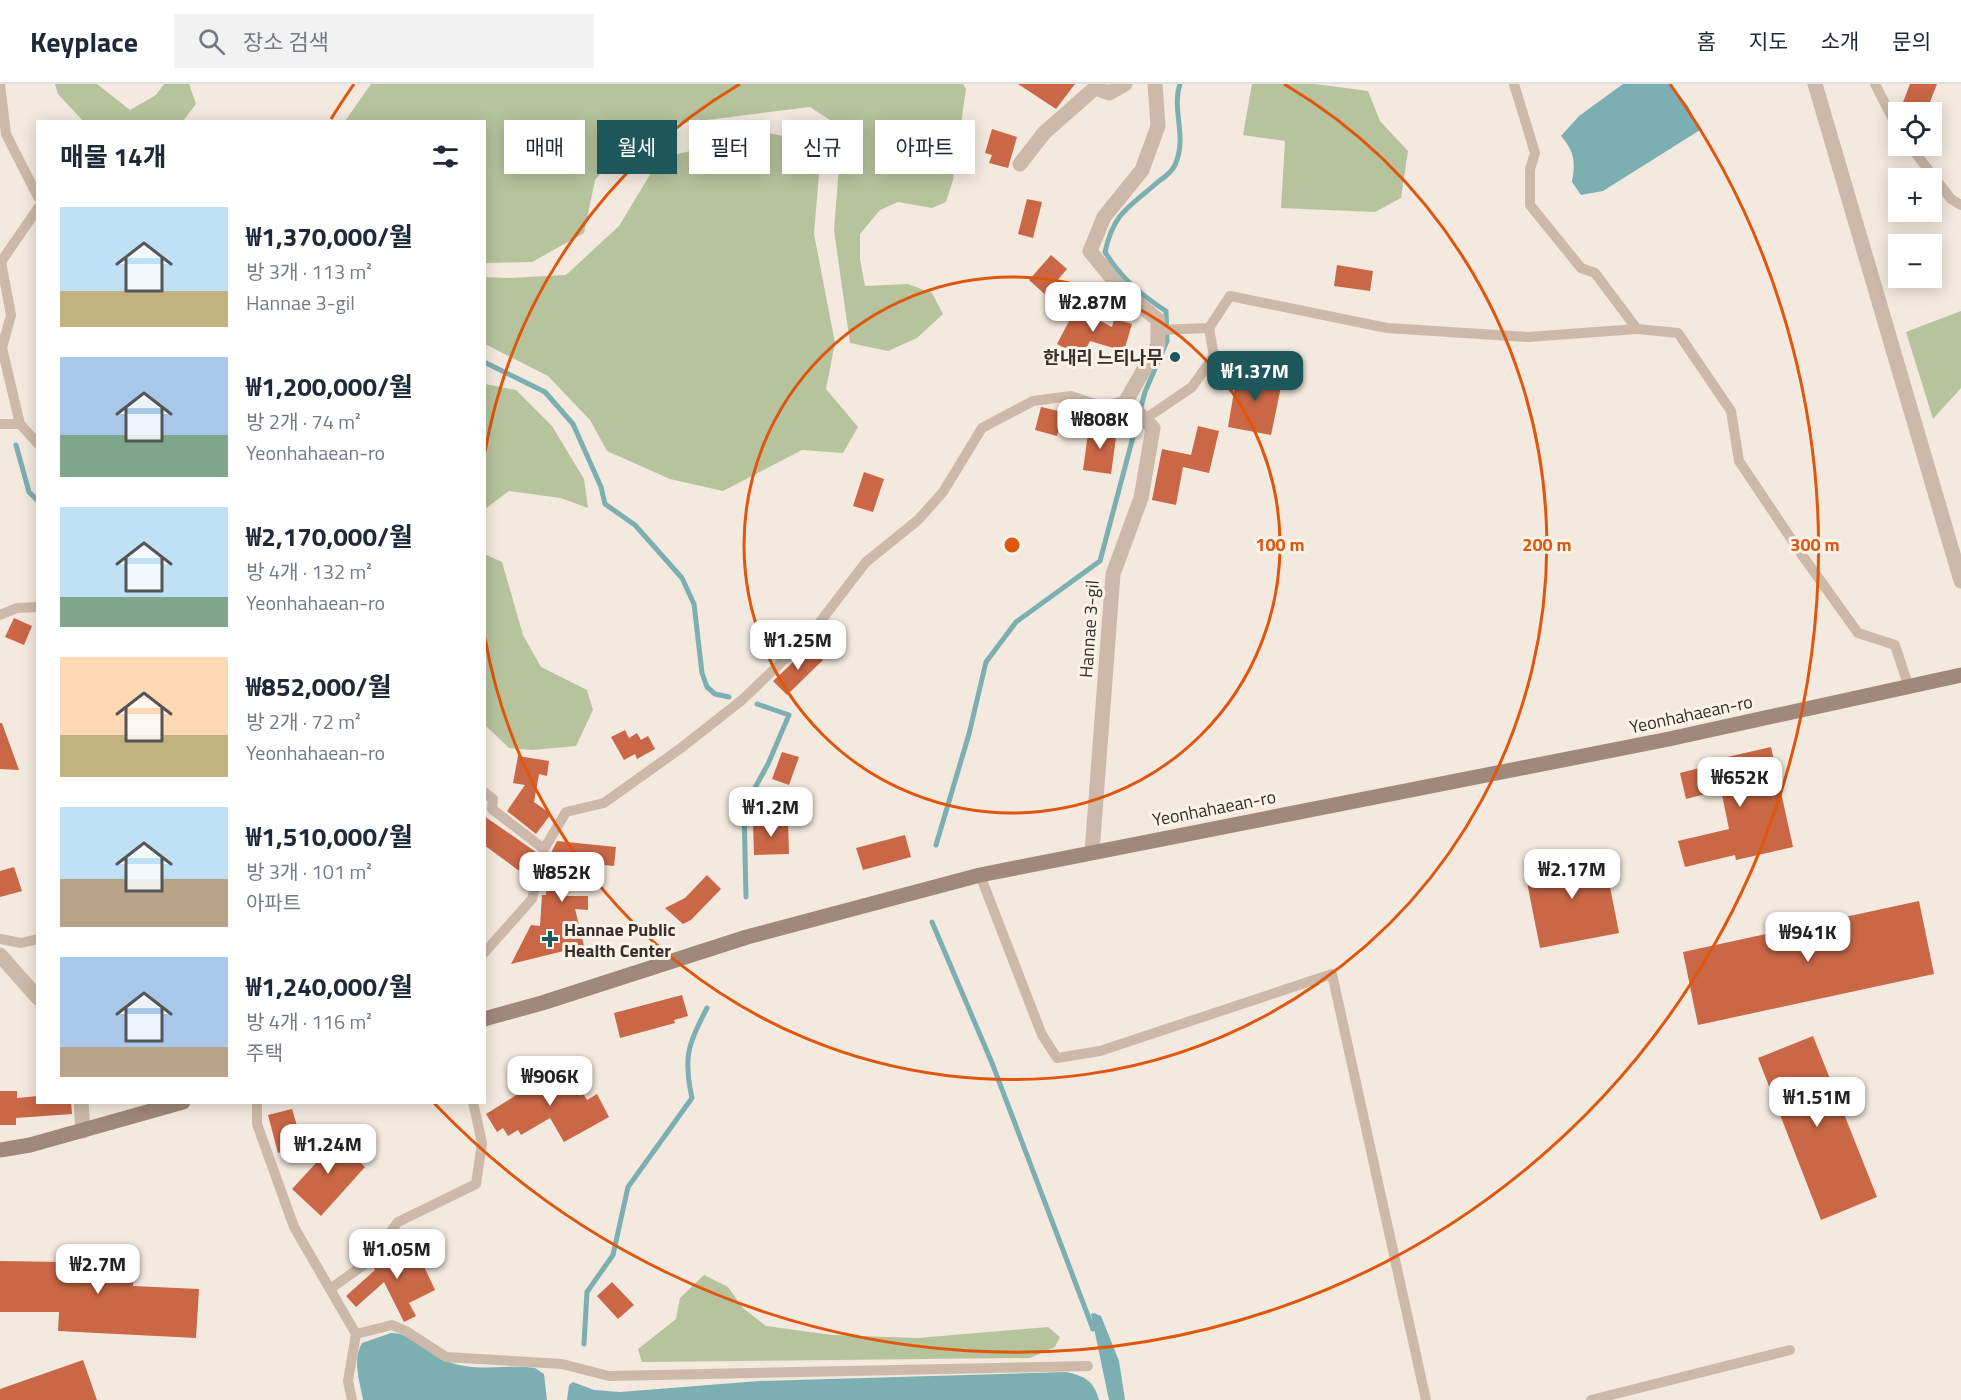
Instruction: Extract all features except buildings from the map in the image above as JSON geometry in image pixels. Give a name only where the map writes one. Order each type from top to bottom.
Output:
[{"type":"street","points":[[1020,164],[1044,133],[1095,88],[1109,93],[1125,84]]},
{"type":"street","points":[[1145,419],[1126,401],[1158,345],[1158,320],[1120,288],[1090,251],[1104,217],[1142,170],[1158,126],[1155,84]]},
{"type":"street","points":[[1815,84],[1961,581]]},
{"type":"street","name":"Hannae 3-gil","points":[[1092,852],[1113,574],[1141,498],[1154,428],[1145,419]]},
{"type":"street","name":"Yeonhahaean-ro","points":[[486,1017],[542,1003],[747,937],[980,875],[1669,740],[1961,675]]},
{"type":"street","points":[[0,955],[36,996]]},
{"type":"street","points":[[81,1104],[83,1131]]},
{"type":"street","points":[[0,1150],[83,1131],[176,1104]]},
{"type":"lane","points":[[0,84],[6,134],[36,193]]},
{"type":"lane","points":[[1514,84],[1535,153],[1530,169],[1530,205],[1581,268],[1595,273],[1638,329]]},
{"type":"lane","points":[[1875,84],[1888,109]]},
{"type":"lane","points":[[1918,156],[1951,199],[1961,205]]},
{"type":"lane","points":[[36,211],[1,262],[11,315],[2,348],[20,424],[36,442]]},
{"type":"lane","points":[[1145,419],[1192,387],[1214,356],[1209,328],[1230,296],[1387,328],[1528,337],[1638,329],[1678,333],[1731,411],[1739,461],[1858,633],[1895,645],[1910,688]]},
{"type":"lane","points":[[1158,330],[1209,328]]},
{"type":"lane","points":[[486,951],[532,899],[544,849],[566,812],[604,803],[681,748],[742,700],[810,635],[866,562],[918,520],[944,492],[982,428],[1033,401],[1071,396],[1101,406],[1126,401]]},
{"type":"lane","points":[[0,424],[20,424]]},
{"type":"lane","points":[[0,615],[17,608],[36,607]]},
{"type":"lane","points":[[486,794],[493,799],[492,808],[544,849]]},
{"type":"lane","points":[[980,875],[1042,1035],[1057,1058],[1100,1051],[1332,974],[1426,1400]]},
{"type":"lane","points":[[0,939],[21,943],[36,939]]},
{"type":"lane","points":[[257,1104],[257,1124],[294,1227],[356,1334],[348,1381],[352,1400]]},
{"type":"lane","points":[[330,1289],[365,1264],[398,1222],[476,1184],[482,1143],[473,1104]]},
{"type":"lane","points":[[356,1334],[392,1325],[406,1331],[446,1357],[562,1365],[609,1376],[1088,1366]]},
{"type":"lane","points":[[1591,1400],[1790,1350]]},
{"type":"green space","points":[[55,84],[97,84],[130,110],[156,95],[164,84],[189,84],[196,104],[184,120],[82,120],[58,94]]},
{"type":"green space","points":[[371,84],[963,84],[966,89],[962,120],[875,120],[875,174],[954,174],[946,202],[932,208],[898,202],[880,210],[860,234],[860,259],[865,286],[908,284],[932,293],[943,314],[917,338],[888,351],[850,343],[834,230],[838,174],[863,174],[863,120],[830,120],[810,107],[707,120],[689,120],[689,122],[677,124],[677,120],[597,120],[597,174],[600,174],[595,180],[584,233],[532,262],[486,263],[486,120],[346,120]]},
{"type":"green space","points":[[1252,84],[1315,84],[1368,91],[1380,121],[1408,151],[1401,198],[1375,212],[1281,208],[1285,141],[1243,135]]},
{"type":"green space","points":[[770,133],[782,136],[782,174],[819,174],[814,234],[835,343],[826,389],[858,427],[843,453],[802,450],[723,491],[670,479],[607,451],[590,420],[548,376],[486,345],[486,277],[566,275],[619,226],[650,174],[677,174],[677,154],[689,151],[689,174],[770,174]]},
{"type":"green space","points":[[1961,311],[1961,388],[1933,419],[1906,332]]},
{"type":"green space","points":[[486,384],[516,390],[552,426],[584,479],[588,508],[561,498],[509,491],[486,508]]},
{"type":"green space","points":[[486,555],[502,562],[523,635],[541,667],[587,690],[593,710],[576,746],[532,750],[509,748],[486,726]]},
{"type":"green space","points":[[704,1275],[728,1287],[743,1308],[766,1326],[832,1335],[918,1338],[1048,1327],[1060,1337],[1055,1347],[1030,1358],[642,1362],[638,1349],[676,1319],[680,1298]]},
{"type":"water","points":[[1623,84],[1670,84],[1688,106],[1700,130],[1603,191],[1581,195],[1572,182],[1574,163],[1569,147],[1561,136],[1579,116]]},
{"type":"water","points":[[1091,1314],[1101,1316],[1119,1361],[1125,1400],[1109,1400]]},
{"type":"water","points":[[391,1333],[407,1336],[444,1360],[462,1366],[535,1368],[544,1374],[547,1400],[363,1400],[358,1371],[359,1350],[362,1343]]},
{"type":"water","points":[[1066,1372],[1088,1380],[1099,1400],[567,1400],[569,1385],[573,1382],[594,1390],[620,1392],[759,1381]]},
{"type":"waterway","points":[[936,845],[969,734],[986,662],[1016,622],[1100,561],[1145,392],[1167,341],[1166,311],[1132,285],[1105,252],[1118,218],[1168,174],[1175,165],[1180,144],[1177,104],[1180,84]]},
{"type":"waterway","points":[[486,363],[545,392],[573,424],[601,487],[605,504],[635,525],[682,578],[694,604],[702,673],[707,687],[715,694],[729,697]]},
{"type":"waterway","points":[[16,445],[29,492],[36,499]]},
{"type":"waterway","points":[[746,897],[744,808],[768,764],[789,715],[757,704]]},
{"type":"waterway","points":[[932,922],[992,1063],[1093,1329]]},
{"type":"waterway","points":[[584,1344],[587,1292],[613,1255],[628,1187],[692,1098],[688,1072],[689,1052],[695,1032],[707,1008]]},
{"type":"place","name":"한내리 느티나무","points":[[1175,357]]},
{"type":"place","name":"Hannae Public Health Center","points":[[550,939]]}]
